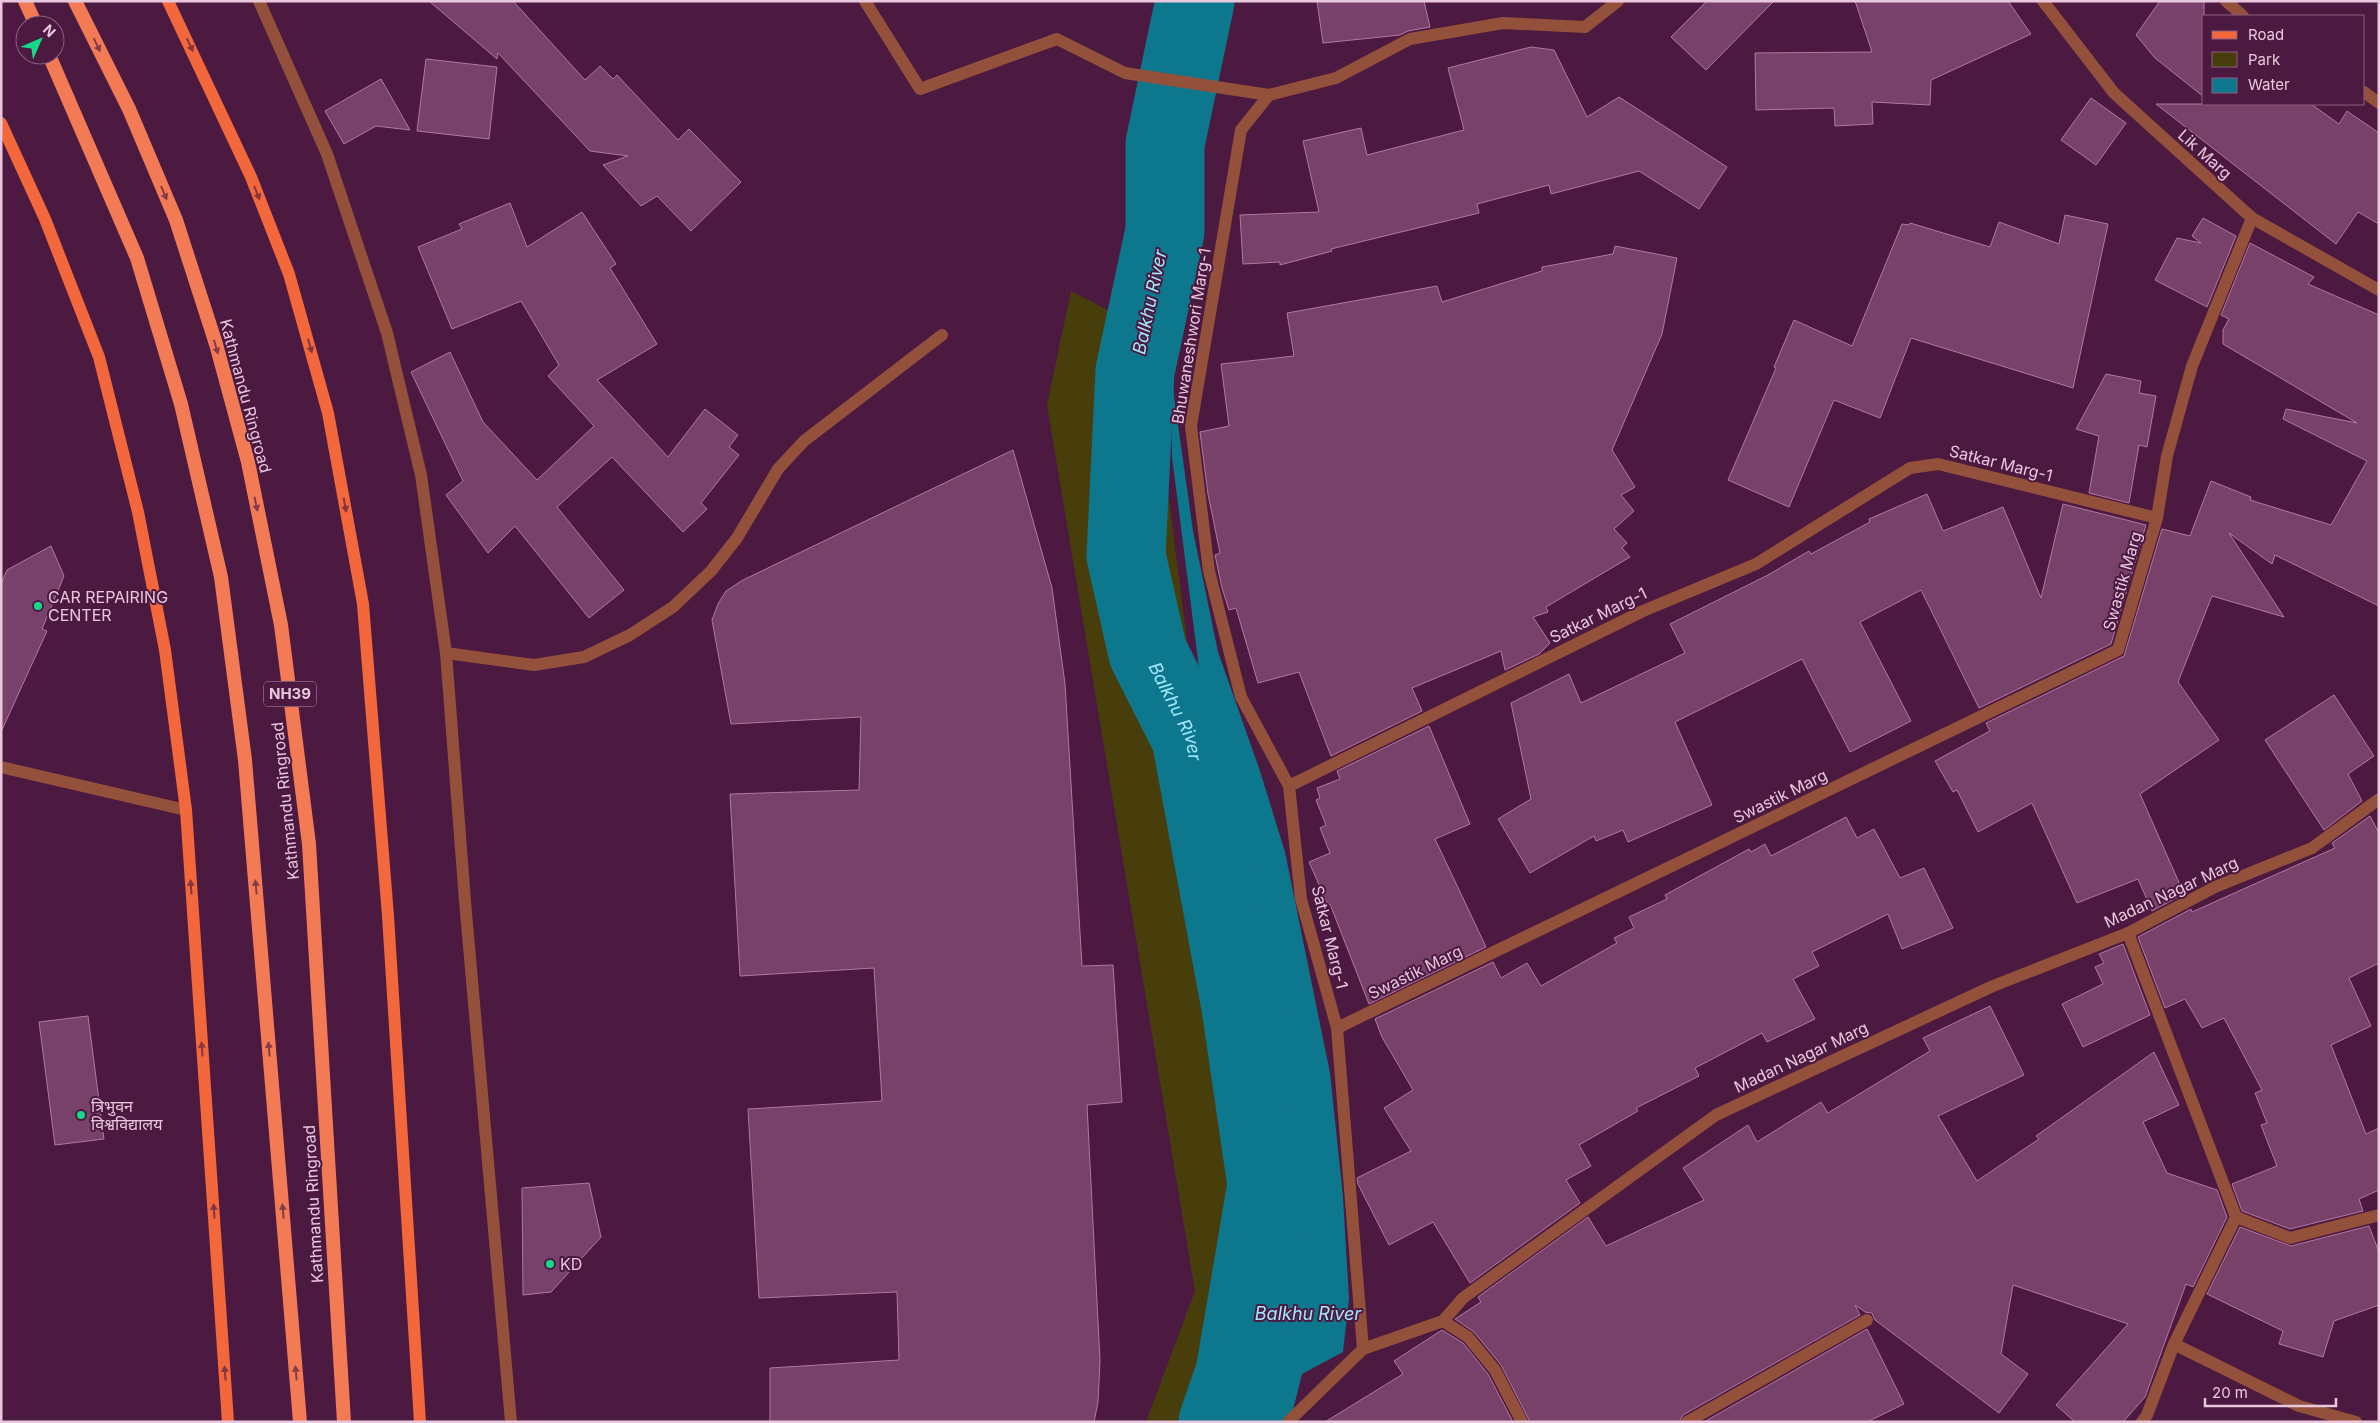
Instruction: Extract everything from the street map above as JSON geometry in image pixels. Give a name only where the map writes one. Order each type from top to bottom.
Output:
[{"type":"highway","points":[[25,1],[31,15]]},
{"type":"highway","name":"Kathmandu Ringroad","points":[[75,1],[128,109],[176,220],[216,344],[248,462],[281,625],[309,844],[344,1422]]},
{"type":"highway","name":"Kathmandu Ringroad","points":[[53,65],[137,258],[181,404],[221,577],[245,760],[300,1422]]},
{"type":"main road","points":[[168,1],[250,176],[290,274],[328,413],[363,604],[388,916],[420,1422]]},
{"type":"main road","points":[[1,123],[45,219],[99,357],[138,512],[165,650],[186,810],[228,1422]]},
{"type":"street","points":[[260,1],[327,154],[387,333],[421,475],[446,653],[465,901],[511,1422]]},
{"type":"street","points":[[865,1],[920,89],[1057,39],[1125,73],[1269,95],[1336,78],[1410,39],[1503,23],[1585,27],[1618,1]]},
{"type":"street","name":"Lik Marg","points":[[2043,1],[2114,93],[2252,218],[2379,290]]},
{"type":"street","points":[[2226,1],[2242,15]]},
{"type":"street","points":[[2365,93],[2379,103]]},
{"type":"street","name":"Bhuwaneshwori Marg-1","points":[[1269,95],[1241,130],[1191,426],[1209,571],[1241,697],[1289,786]]},
{"type":"street","name":"Swastik Marg","points":[[1338,1028],[2118,650],[2157,518],[2167,456],[2192,366],[2252,218]]},
{"type":"street","points":[[446,653],[534,665],[584,657],[630,634],[673,607],[711,571],[737,538],[778,468],[804,441],[942,335]]},
{"type":"street","name":"Satkar Marg-1","points":[[1338,1028],[1301,899],[1289,786],[1643,610],[1756,564],[1910,468],[1938,464],[2157,518]]},
{"type":"street","points":[[1,767],[186,810]]},
{"type":"street","name":"Madan Nagar Marg","points":[[1444,1321],[1463,1298],[1716,1115],[1993,986],[2128,933],[2215,887],[2312,848],[2379,800]]},
{"type":"street","points":[[2128,933],[2236,1217],[2174,1344],[2147,1415],[2142,1422]]},
{"type":"street","points":[[1338,1028],[1363,1349]]},
{"type":"street","points":[[2236,1217],[2290,1238],[2379,1216]]},
{"type":"street","points":[[1687,1422],[1867,1320]]},
{"type":"street","points":[[1292,1418],[1363,1349],[1444,1321],[1468,1337],[1495,1370],[1522,1422]]},
{"type":"street","points":[[2174,1344],[2299,1406],[2356,1422]]},
{"type":"green space","points":[[1071,291],[1119,316],[1160,356],[1162,444],[1189,656],[1233,904],[1254,1040],[1274,1207],[1259,1292],[1252,1399],[1246,1422],[1146,1422],[1195,1291],[1047,405]]},
{"type":"water","name":"Balkhu River","points":[[1170,368],[1193,531],[1218,652],[1260,771],[1285,852],[1330,1073],[1343,1197],[1349,1299],[1343,1352],[1302,1374],[1290,1422],[1258,1422],[1261,1412],[1269,1304],[1284,1219],[1264,1052],[1244,917],[1199,668],[1172,457]]},
{"type":"building","points":[[429,1],[513,1],[585,80],[600,66],[613,79],[617,75],[678,140],[689,129],[741,182],[691,231],[657,196],[641,206],[603,165],[628,156],[590,151],[498,53],[497,59]]},
{"type":"building","points":[[1317,1],[1424,1],[1430,27],[1408,31],[1400,35],[1323,43]]},
{"type":"building","points":[[1707,1],[1774,1],[1706,70],[1671,37]]},
{"type":"building","points":[[1855,1],[2008,1],[2031,34],[1931,80],[1930,105],[1872,102],[1873,124],[1835,126],[1834,108],[1756,110],[1755,53],[1872,52]]},
{"type":"building","points":[[2160,1],[2204,1],[2204,15],[2202,15],[2202,95],[2155,58],[2136,35]]},
{"type":"building","points":[[1531,47],[1554,50],[1587,117],[1619,97],[1727,167],[1699,209],[1639,171],[1551,194],[1549,185],[1477,204],[1479,213],[1331,249],[1332,251],[1280,265],[1280,262],[1243,264],[1240,215],[1319,212],[1303,141],[1361,128],[1367,155],[1464,130],[1448,68]]},
{"type":"building","points":[[426,59],[497,67],[489,139],[417,131]]},
{"type":"building","points":[[381,79],[410,130],[376,126],[344,144],[325,111]]},
{"type":"building","points":[[2091,98],[2126,123],[2096,165],[2061,140]]},
{"type":"building","points":[[2156,104],[2312,105],[2339,124],[2347,111],[2379,133],[2379,224],[2358,212],[2336,244]]},
{"type":"building","points":[[510,203],[527,247],[582,212],[616,264],[610,268],[657,344],[597,380],[668,457],[705,409],[738,435],[729,447],[739,455],[701,503],[707,509],[683,532],[612,457],[557,507],[624,590],[589,618],[515,526],[488,553],[446,495],[463,481],[411,372],[450,352],[483,422],[537,480],[594,426],[548,376],[559,365],[521,301],[452,329],[418,247],[462,229],[459,224]]},
{"type":"building","points":[[2065,215],[2108,224],[2073,388],[1911,338],[1880,418],[1834,400],[1789,507],[1728,480],[1776,368],[1774,367],[1794,320],[1852,346],[1902,224],[1909,225],[1910,223],[1990,247],[1999,222],[2059,244]]},
{"type":"building","points":[[2203,218],[2236,236],[2207,307],[2155,280],[2177,238],[2201,243],[2192,236]]},
{"type":"building","points":[[2250,243],[2314,277],[2308,284],[2379,315],[2379,606],[2275,555],[2272,564],[2229,533],[2284,617],[2212,596],[2178,682],[2219,740],[2140,794],[2184,894],[2152,911],[2138,879],[2077,903],[2032,803],[1978,832],[1957,790],[1953,792],[1935,761],[1990,731],[1986,723],[2124,656],[2162,529],[2190,536],[2211,481],[2251,497],[2250,500],[2331,525],[2367,461],[2283,419],[2286,409],[2357,423],[2223,344],[2223,330],[2229,319],[2221,315]]},
{"type":"building","points":[[1615,246],[1677,258],[1662,334],[1612,450],[1635,487],[1621,495],[1634,511],[1614,529],[1627,543],[1622,548],[1630,557],[1546,607],[1548,612],[1533,617],[1550,643],[1539,654],[1505,670],[1501,651],[1412,688],[1422,711],[1331,756],[1299,672],[1258,683],[1236,608],[1229,610],[1222,588],[1215,555],[1220,553],[1208,494],[1200,432],[1229,426],[1221,364],[1294,356],[1287,313],[1437,286],[1442,302],[1542,271],[1542,267],[1613,254]]},
{"type":"building","points":[[2106,374],[2141,381],[2139,393],[2156,396],[2147,447],[2139,445],[2129,503],[2089,493],[2099,436],[2076,429]]},
{"type":"building","points":[[1013,450],[1052,588],[1065,684],[1082,966],[1113,965],[1122,1102],[1087,1105],[1100,1361],[1098,1402],[1094,1422],[770,1422],[770,1368],[899,1360],[897,1292],[759,1298],[748,1109],[882,1101],[874,968],[740,976],[730,794],[859,790],[861,717],[731,724],[712,620],[718,604],[726,591],[743,580]]},
{"type":"building","points":[[1927,494],[1943,531],[2003,507],[2041,598],[2063,504],[2146,525],[2111,644],[1979,708],[1921,590],[1860,622],[1911,721],[1850,752],[1802,659],[1675,722],[1712,805],[1628,842],[1623,830],[1596,841],[1594,836],[1530,873],[1498,819],[1531,799],[1511,703],[1569,674],[1581,703],[1685,653],[1670,624],[1768,575],[1809,551],[1811,554],[1870,522],[1869,519]]},
{"type":"building","points":[[51,546],[64,576],[42,629],[47,631],[1,732],[1,584],[7,570]]},
{"type":"building","points":[[2334,695],[2374,756],[2348,774],[2362,801],[2324,830],[2265,740]]},
{"type":"building","points":[[1429,726],[1470,824],[1435,839],[1486,947],[1369,1004],[1330,904],[1328,905],[1309,862],[1330,853],[1320,828],[1326,825],[1316,800],[1320,798],[1317,788],[1340,779],[1337,771]]},
{"type":"building","points":[[2370,816],[2379,833],[2379,963],[2349,978],[2371,1026],[2331,1045],[2366,1134],[2379,1128],[2379,1190],[2359,1199],[2363,1211],[2290,1229],[2242,1211],[2232,1184],[2277,1166],[2261,1125],[2267,1123],[2255,1093],[2262,1090],[2224,1018],[2202,1028],[2185,999],[2165,1008],[2138,937],[2191,909],[2192,912],[2335,848],[2332,843]]},
{"type":"building","points":[[1846,817],[1857,838],[1874,829],[1900,878],[1924,868],[1953,928],[1902,949],[1888,914],[1812,952],[1819,966],[1793,979],[1815,1019],[1767,1042],[1762,1033],[1695,1068],[1699,1076],[1636,1108],[1638,1111],[1579,1145],[1591,1166],[1566,1180],[1580,1203],[1470,1283],[1433,1222],[1389,1245],[1358,1184],[1357,1178],[1411,1151],[1384,1108],[1413,1090],[1382,1037],[1375,1019],[1493,962],[1501,978],[1527,963],[1541,986],[1617,943],[1614,938],[1634,928],[1629,917],[1667,899],[1665,895],[1749,849],[1751,852],[1765,844],[1771,856]]},
{"type":"building","points":[[2123,944],[2150,1015],[2083,1047],[2062,1004],[2103,984],[2095,967],[2104,963],[2099,954]]},
{"type":"building","points":[[1990,1006],[2024,1075],[1938,1116],[1977,1181],[2039,1139],[2036,1136],[2154,1052],[2179,1105],[2143,1122],[2167,1173],[2217,1190],[2227,1217],[2193,1287],[2186,1284],[2145,1397],[2123,1422],[2075,1422],[2056,1405],[2128,1324],[2013,1285],[2001,1354],[2028,1374],[1999,1413],[1875,1320],[1872,1313],[1865,1312],[1855,1305],[1860,1315],[1683,1415],[1679,1422],[1530,1422],[1501,1365],[1474,1332],[1455,1319],[1481,1302],[1478,1297],[1588,1217],[1606,1246],[1704,1200],[1683,1168],[1748,1125],[1757,1142],[1821,1102],[1828,1113],[1930,1051],[1923,1038]]},
{"type":"building","points":[[88,1016],[104,1139],[55,1145],[39,1022]]},
{"type":"building","name":"KD","points":[[589,1183],[601,1237],[551,1292],[523,1295],[522,1188]]},
{"type":"building","points":[[2369,1226],[2379,1252],[2379,1305],[2334,1321],[2323,1357],[2279,1344],[2283,1331],[2207,1294],[2240,1227],[2291,1246]]},
{"type":"building","points":[[1867,1329],[1904,1404],[1867,1422],[1704,1422]]},
{"type":"building","points":[[1442,1330],[1463,1343],[1488,1374],[1513,1422],[1325,1422],[1403,1374],[1394,1361]]},
{"type":"waterway","name":"Balkhu River","points":[[1195,1],[1165,144],[1165,231],[1135,371],[1126,556],[1148,653],[1191,738],[1241,1007],[1267,1185],[1235,1373],[1218,1422]]},
{"type":"place","name":"CAR REPAIRING CENTER","points":[[38,606]]},
{"type":"place","name":"त्रिभुवन विश्वविद्यालय","points":[[81,1115]]},
{"type":"place","name":"KD","points":[[550,1264]]}]
